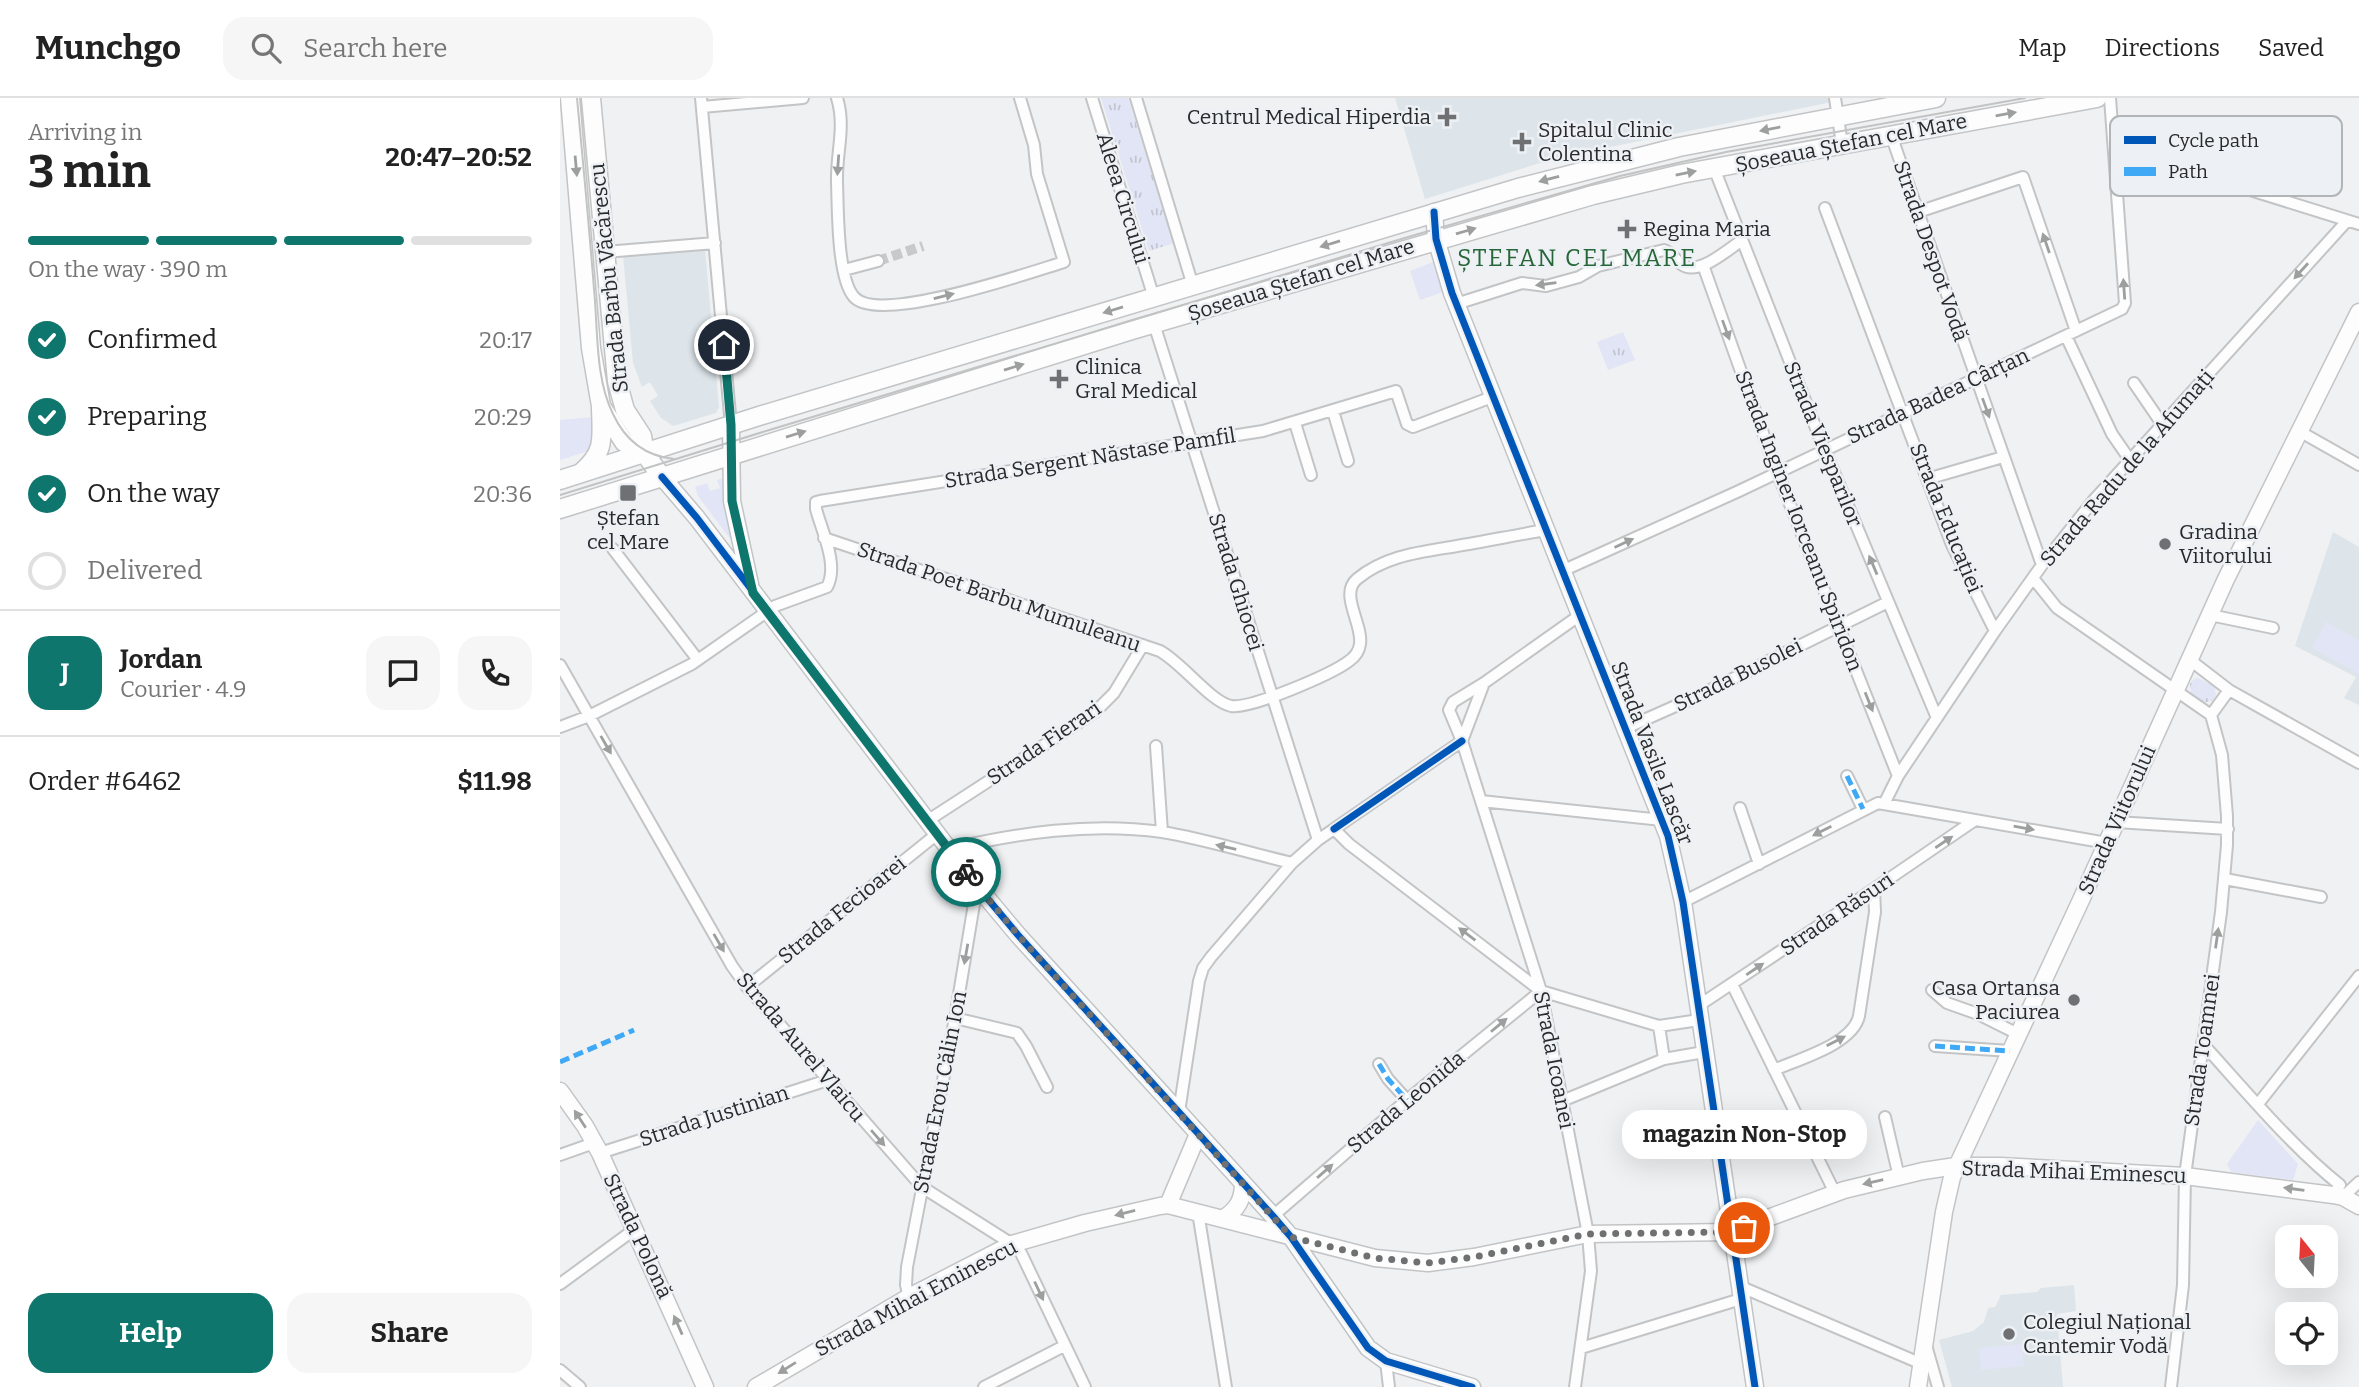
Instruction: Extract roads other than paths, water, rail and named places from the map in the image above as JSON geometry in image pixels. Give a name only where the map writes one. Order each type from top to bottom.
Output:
[{"type":"main road","name":"Strada Barbu Văcărescu","points":[[570,98],[591,348],[601,406],[624,442],[645,454]]},
{"type":"main road","name":"Strada Barbu Văcărescu","points":[[591,98],[619,390],[625,410],[642,436],[645,454]]},
{"type":"main road","name":"Șoseaua Ștefan cel Mare","points":[[560,480],[731,425],[1434,212],[1641,156],[1936,98]]},
{"type":"main road","name":"Șoseaua Ștefan cel Mare","points":[[560,509],[1154,324],[1593,195],[1714,168],[2097,98]]},
{"type":"main road","points":[[580,473],[599,454],[602,440],[601,406]]},
{"type":"main road","points":[[645,454],[663,477]]},
{"type":"street","points":[[753,593],[733,509],[731,425],[701,103],[803,98]]},
{"type":"street","points":[[836,98],[842,122],[836,170],[838,225],[844,270],[849,291],[859,301],[870,305],[919,302],[975,289],[1064,262],[1037,174],[1034,145],[1020,98]]},
{"type":"street","name":"Aleea Circului","points":[[1092,98],[1154,298]]},
{"type":"street","name":"Aleea Circului","points":[[1136,98],[1193,286]]},
{"type":"street","points":[[1835,98],[1842,144]]},
{"type":"street","name":"Strada Badea Cârțan","points":[[2109,98],[2110,116]]},
{"type":"street","name":"Strada Despot Vodă","points":[[1891,135],[2042,565]]},
{"type":"street","name":"Strada Viesparilor","points":[[1714,168],[1825,450],[1937,718]]},
{"type":"street","points":[[1918,212],[2023,177],[2071,333],[2112,434],[2130,460]]},
{"type":"street","name":"Strada Badea Cârțan","points":[[1562,571],[1777,473],[2119,311],[2125,303],[2117,196]]},
{"type":"street","points":[[2269,196],[2359,224]]},
{"type":"street","name":"Strada Educației","points":[[1825,208],[1959,562],[1995,631]]},
{"type":"street","name":"Strada Vasile Lascăr","points":[[1434,212],[1436,239],[1457,304],[1662,820],[1673,854],[1683,902],[1755,1387]]},
{"type":"street","name":"Strada Radu de la Afumați","points":[[1884,804],[1898,776],[2042,565],[2093,501],[2347,220]]},
{"type":"street","points":[[1457,304],[1516,284],[1546,286],[1586,274],[1598,266],[1656,251],[1668,250],[1684,266],[1690,268],[1703,265],[1741,241]]},
{"type":"street","points":[[605,252],[715,243]]},
{"type":"street","points":[[844,270],[877,261]]},
{"type":"street","name":"Strada Inginer Iorceanu Spiridon","points":[[1703,265],[1777,473],[1898,776]]},
{"type":"street","name":"Strada Viitorului","points":[[1918,1387],[1944,1212],[1956,1166],[2107,843],[2210,614],[2359,312]]},
{"type":"street","name":"Strada Ghiocei","points":[[1154,324],[1318,840]]},
{"type":"street","points":[[2134,383],[2162,424]]},
{"type":"street","name":"Strada Sergent Năstase Pamfil","points":[[824,538],[816,509],[816,502],[820,500],[1263,431],[1396,391],[1407,424],[1413,427],[1492,397]]},
{"type":"street","points":[[1333,411],[1348,461]]},
{"type":"street","points":[[1295,423],[1311,475]]},
{"type":"street","points":[[2299,431],[2359,465]]},
{"type":"street","points":[[1927,479],[2003,457]]},
{"type":"street","points":[[663,477],[977,886],[1018,935],[1291,1237],[1368,1348],[1385,1361],[1472,1387]]},
{"type":"street","name":"Strada Poet Barbu Mumuleanu","points":[[824,538],[1143,645],[1171,657],[1224,703],[1240,706],[1271,697],[1344,664],[1359,651],[1360,635],[1350,592],[1351,586],[1359,577],[1399,556],[1546,530]]},
{"type":"street","name":"Strada Poet Barbu Mumuleanu","points":[[766,612],[781,603],[827,587],[831,564],[824,538]]},
{"type":"street","points":[[613,550],[698,660]]},
{"type":"street","points":[[2033,578],[2057,608],[2211,715],[2229,690]]},
{"type":"street","name":"Strada Busolei","points":[[1626,729],[1888,601]]},
{"type":"street","points":[[560,727],[589,716],[698,660],[766,612]]},
{"type":"street","points":[[2210,614],[2273,628]]},
{"type":"street","name":"Strada Icoanei","points":[[1575,1387],[1591,1270],[1588,1234],[1541,991],[1462,741],[1451,717],[1450,705],[1580,615]]},
{"type":"street","name":"Strada Fierari","points":[[932,827],[1095,712],[1114,692],[1143,645]]},
{"type":"street","points":[[2190,660],[2229,690],[2359,763]]},
{"type":"street","name":"Strada Aurel Vlaicu","points":[[560,665],[732,966],[747,987],[922,1188],[1012,1244],[1021,1253],[1085,1387]]},
{"type":"street","points":[[1179,1112],[1203,968],[1292,863],[1318,840],[1462,741],[1484,683]]},
{"type":"street","name":"Strada Toamnei","points":[[2171,1387],[2183,1285],[2185,1176],[2225,878],[2228,830],[2222,755],[2211,715]]},
{"type":"street","points":[[1156,746],[1162,832]]},
{"type":"street","points":[[1847,776],[1863,810]]},
{"type":"street","points":[[1481,801],[1662,820]]},
{"type":"street","points":[[1683,902],[1872,805],[1884,804],[2107,843]]},
{"type":"street","points":[[1740,808],[1759,863]]},
{"type":"street","name":"Strada Răsuri","points":[[1699,1013],[1732,984],[1975,820]]},
{"type":"street","points":[[2116,822],[2228,830]]},
{"type":"street","name":"Strada Fecioarei","points":[[747,987],[932,827]]},
{"type":"street","points":[[949,849],[1027,834],[1106,828],[1162,832],[1292,863]]},
{"type":"street","points":[[1334,830],[1541,991],[1659,1026],[1699,1013]]},
{"type":"street","points":[[2225,878],[2321,897]]},
{"type":"street","name":"Strada Erou Călin Ion","points":[[909,1297],[907,1267],[955,1018],[977,886]]},
{"type":"street","points":[[1774,1070],[1844,1038],[1858,1022],[1875,912],[1874,889]]},
{"type":"street","points":[[2258,1104],[2359,976]]},
{"type":"street","points":[[1732,984],[1835,1193]]},
{"type":"street","points":[[1932,990],[1947,1003],[1978,1014],[2018,1034]]},
{"type":"street","name":"Strada Leonida","points":[[1273,1216],[1541,991]]},
{"type":"street","points":[[955,1018],[1017,1033],[1047,1087]]},
{"type":"street","points":[[1659,1026],[1664,1059]]},
{"type":"street","points":[[2202,1043],[2327,1175],[2345,1190]]},
{"type":"street","points":[[1935,1046],[2010,1051]]},
{"type":"street","points":[[1562,1101],[1664,1059],[1704,1052]]},
{"type":"street","points":[[1379,1064],[1407,1101]]},
{"type":"street","name":"Strada Justinian","points":[[560,1155],[597,1148],[828,1080]]},
{"type":"street","name":"Strada Polonă","points":[[560,1091],[597,1148],[705,1387]]},
{"type":"street","points":[[1885,1117],[1899,1177]]},
{"type":"street","points":[[1168,1205],[1198,1134]]},
{"type":"street","name":"Strada Mihai Eminescu","points":[[756,1387],[909,1297],[1012,1244],[1090,1222],[1168,1205],[1375,1258],[1428,1263],[1474,1257],[1588,1234],[1730,1232],[1835,1193],[1956,1166],[2185,1176],[2345,1190],[2359,1206]]},
{"type":"street","points":[[1224,1218],[1239,1205],[1243,1196],[1243,1183]]},
{"type":"street","points":[[1198,1212],[1226,1387]]},
{"type":"street","points":[[560,1284],[635,1228]]},
{"type":"street","points":[[1581,1348],[1740,1293],[1922,1364]]},
{"type":"street","name":"Strada Viitorului","points":[[1925,1345],[1938,1387]]},
{"type":"street","points":[[984,1387],[1064,1346]]},
{"type":"street","points":[[1385,1361],[1389,1387]]},
{"type":"street","points":[[560,1370],[580,1387]]},
{"type":"tunnel","points":[[878,261],[923,246]]},
{"type":"tram line","points":[[577,98],[598,353],[607,400],[618,423],[630,439],[654,454],[674,459]]},
{"type":"tram line","points":[[560,495],[1408,237],[1620,176],[1726,152],[2025,98]]},
{"type":"place","name":"Centrul Medical Hiperdia","points":[[1447,117]]},
{"type":"place","name":"Spitalul Clinic Colentina","points":[[1522,142]]},
{"type":"place","name":"Regina Maria","points":[[1627,229]]},
{"type":"place","name":"Clinica Gral Medical","points":[[1059,379]]},
{"type":"place","name":"Ștefan cel Mare","points":[[628,493]]},
{"type":"place","name":"Gradina Viitorului","points":[[2165,544]]},
{"type":"place","name":"Casa Ortansa Paciurea","points":[[2074,1000]]},
{"type":"place","name":"magazin Non-Stop","points":[[1744,1228]]},
{"type":"place","name":"Colegiul Național Cantemir Vodă","points":[[2009,1334]]},
{"type":"district","name":"ȘTEFAN CEL MARE","points":[[1577,258]]}]
